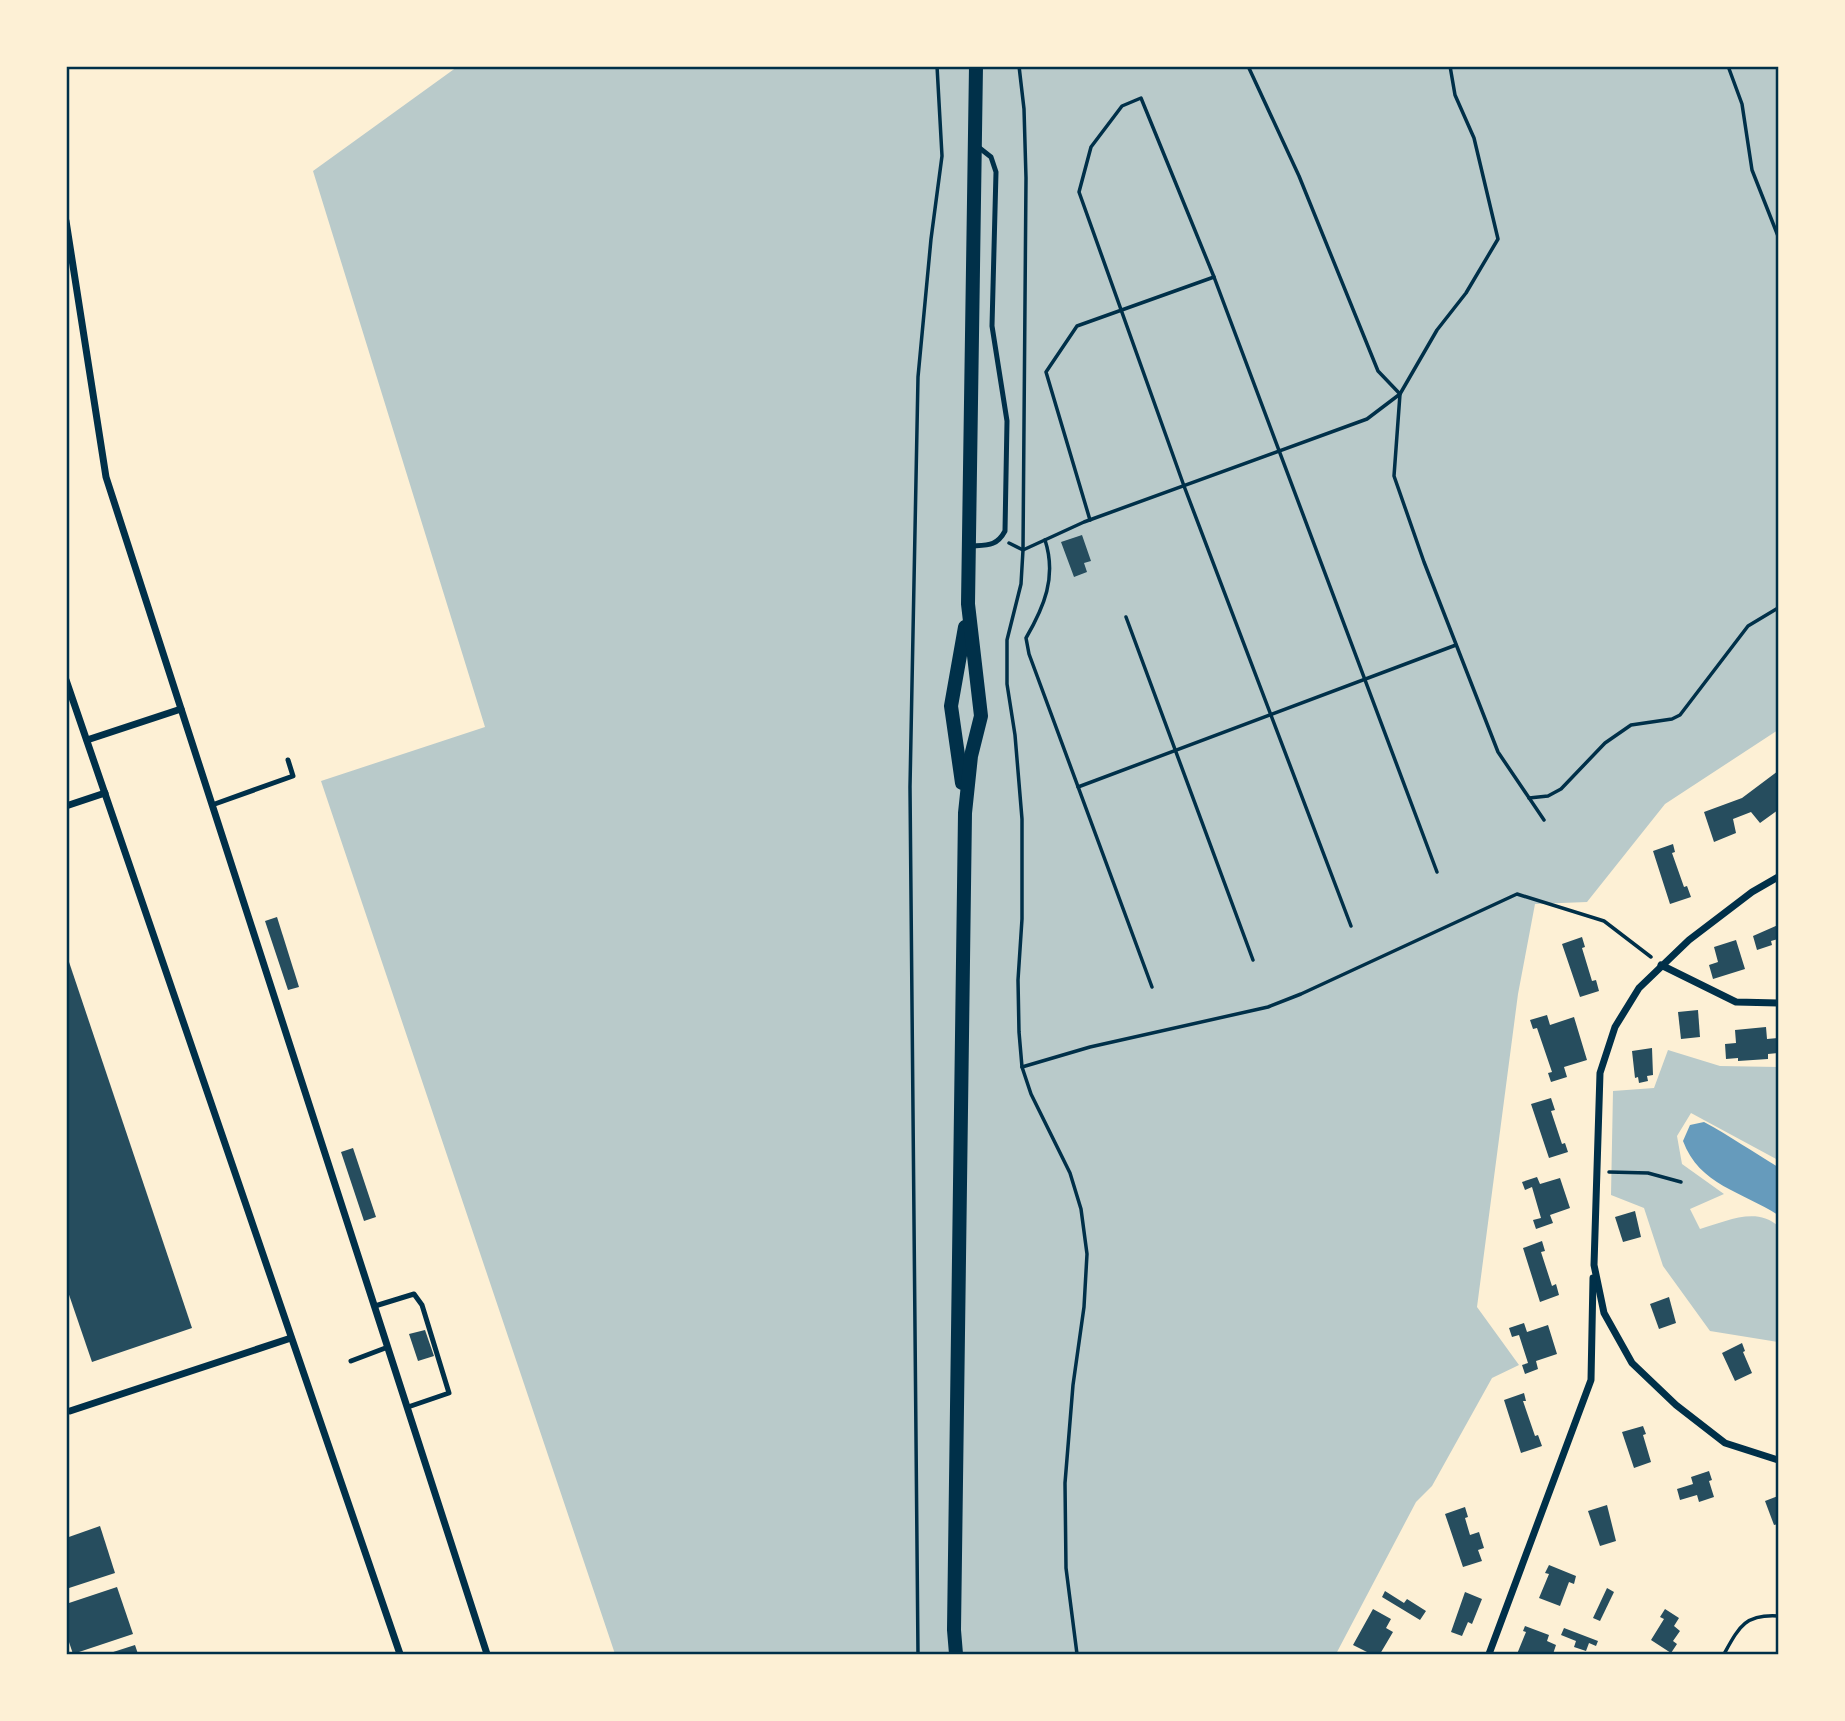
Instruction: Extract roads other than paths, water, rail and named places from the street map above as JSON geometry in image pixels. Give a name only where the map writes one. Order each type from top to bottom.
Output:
[{"type":"main road","points":[[956,1654],[954,1630],[965,814],[971,756],[981,716],[968,604],[976,66]]},
{"type":"main road","points":[[965,814],[951,706],[968,604]]},
{"type":"main road","points":[[950,1654],[954,1630]]},
{"type":"street","points":[[66,221],[106,477],[487,1654]]},
{"type":"street","points":[[66,680],[400,1654]]},
{"type":"street","points":[[87,740],[181,709]]},
{"type":"street","points":[[66,806],[105,793]]},
{"type":"street","points":[[1489,1654],[1591,1380],[1600,1073],[1615,1027],[1639,988],[1661,965],[1752,891],[1779,877]]},
{"type":"street","points":[[1661,965],[1736,1002],[1779,1003]]},
{"type":"street","points":[[1594,1265],[1604,1313],[1632,1363],[1675,1405],[1725,1443],[1779,1460]]},
{"type":"street","points":[[70,1411],[291,1338]]},
{"type":"lane","points":[[969,546],[991,545],[1000,540],[1005,531],[1007,421],[992,326],[996,172],[991,157],[975,145]]},
{"type":"lane","points":[[212,805],[293,776],[288,760]]},
{"type":"lane","points":[[374,1306],[414,1294],[422,1305],[449,1392],[408,1407]]},
{"type":"lane","points":[[351,1361],[388,1347]]},
{"type":"water","points":[[1704,1122],[1778,1167],[1778,1215],[1711,1178],[1690,1156],[1683,1141],[1690,1125]]}]
